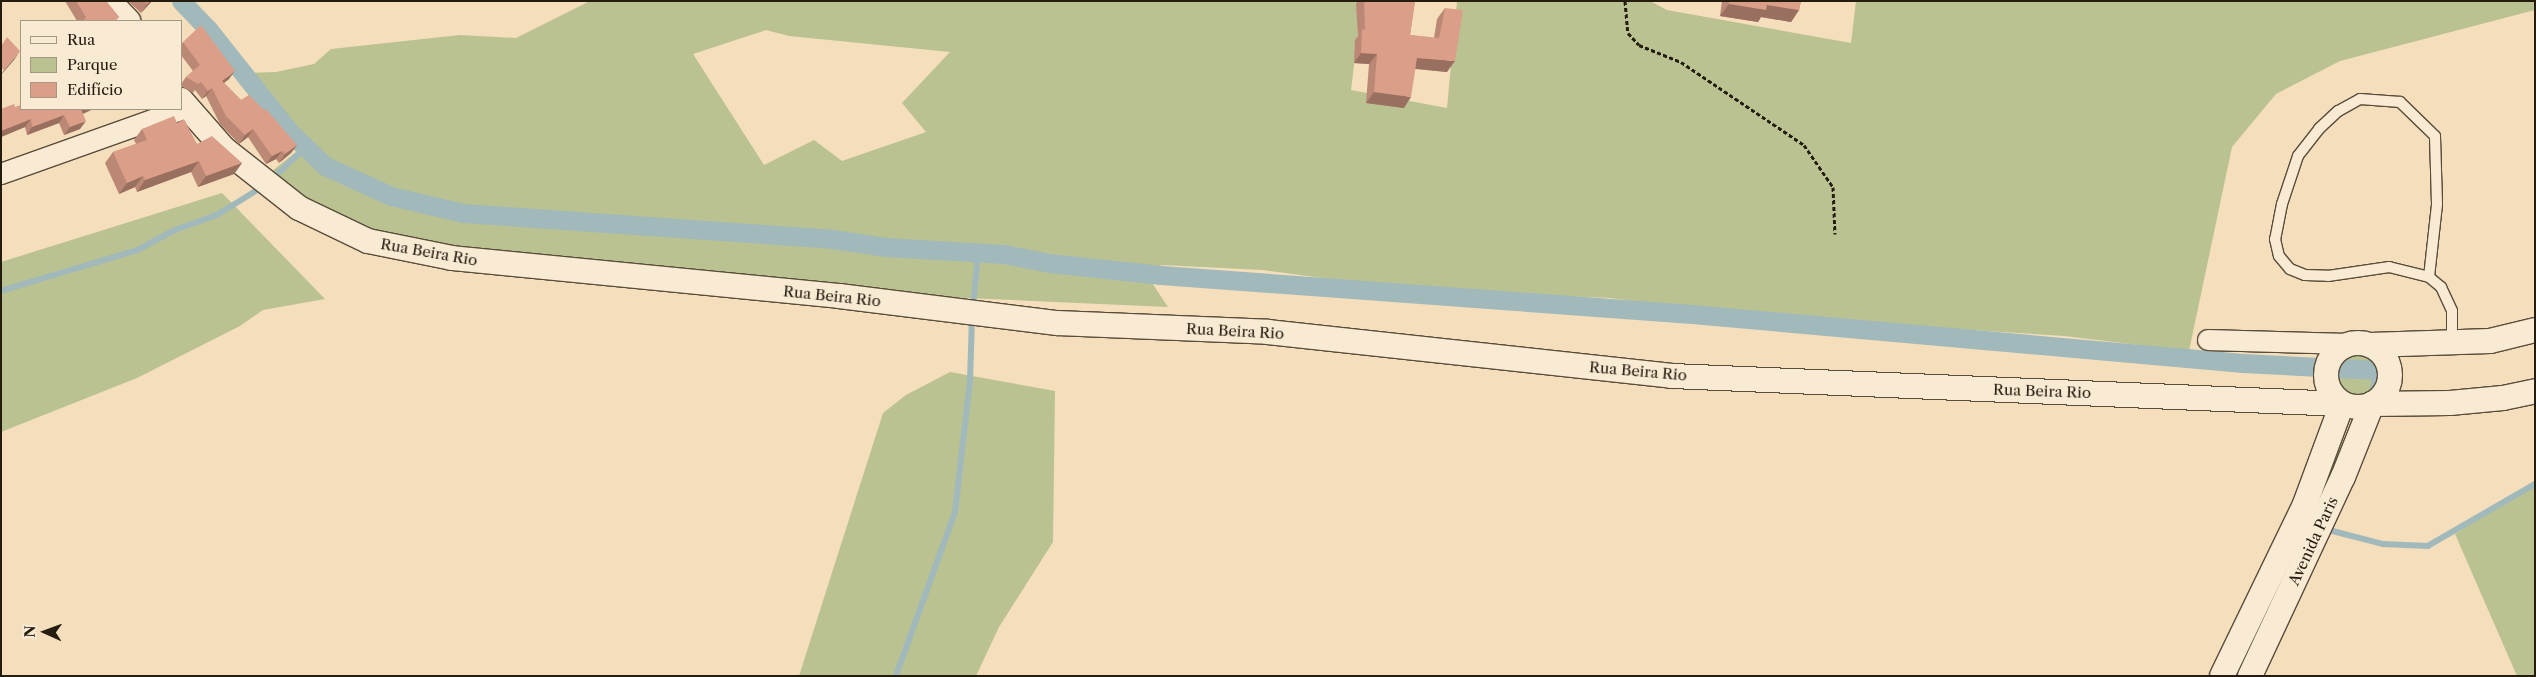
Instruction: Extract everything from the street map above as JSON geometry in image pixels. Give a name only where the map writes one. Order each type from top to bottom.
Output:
[{"type":"street","points":[[109,1],[127,20]]},
{"type":"street","name":"Rua Beira Rio","points":[[184,104],[224,149],[274,192],[299,208],[368,242],[410,252],[840,296],[1057,323],[1268,332],[1672,376],[2342,404]]},
{"type":"street","points":[[1,174],[168,110]]},
{"type":"street","points":[[2208,340],[2370,345],[2452,340],[2490,341],[2535,330]]},
{"type":"street","points":[[2347,344],[2332,355],[2325,372],[2329,391],[2342,404],[2357,408],[2372,404],[2450,403],[2503,398],[2535,391]]},
{"type":"street","points":[[2370,345],[2384,356],[2390,374],[2386,392],[2372,404]]},
{"type":"street","name":"Avenida Paris","points":[[2222,676],[2305,504],[2342,404]]},
{"type":"street","name":"Avenida Paris","points":[[2250,676],[2343,477],[2372,404]]},
{"type":"lane","points":[[2429,277],[2437,204],[2435,136],[2400,102],[2360,99],[2338,110],[2318,129],[2298,156],[2282,204],[2276,239],[2279,256],[2290,269],[2305,275],[2328,276],[2389,267],[2429,277],[2441,287],[2452,311],[2452,340]]},
{"type":"path","points":[[1625,1],[1628,33],[1639,45],[1681,62],[1804,145],[1832,187],[1835,234]]},
{"type":"green space","points":[[590,1],[1362,1],[1351,90],[1447,108],[1457,1],[1650,1],[1667,10],[1851,43],[1856,1],[2535,1],[2535,10],[2340,61],[2276,94],[2232,147],[2189,351],[2064,336],[1750,316],[1610,298],[1483,293],[1367,284],[1263,270],[1161,265],[1153,271],[1157,280],[1150,280],[1168,307],[921,296],[576,265],[371,235],[328,213],[267,175],[296,152],[253,103],[249,73],[276,72],[314,64],[331,49],[460,35],[516,38]],"holes":[[[766,30],[789,36],[950,52],[902,103],[926,132],[842,161],[814,140],[764,165],[693,54]]]},
{"type":"green space","points":[[222,193],[325,299],[263,310],[240,326],[137,378],[1,432],[1,262]]},
{"type":"green space","points":[[2358,351],[2371,355],[2377,361],[2381,374],[2377,387],[2371,393],[2358,397],[2345,393],[2339,387],[2335,374],[2339,361],[2345,355]]},
{"type":"green space","points":[[950,372],[1055,391],[1053,542],[999,627],[976,676],[799,676],[883,413],[906,395]]},
{"type":"green space","points":[[2535,484],[2535,676],[2517,676],[2455,534]]},
{"type":"building","points":[[76,1],[106,1],[119,17],[115,20],[84,20],[86,17]]},
{"type":"building","points":[[1364,1],[1415,1],[1410,35],[1439,38],[1445,8],[1463,10],[1455,61],[1417,58],[1411,97],[1374,92],[1377,54],[1361,53],[1362,29],[1365,30]]},
{"type":"building","points":[[1729,1],[1801,1],[1799,10],[1767,5],[1766,10],[1729,4]]},
{"type":"building","points":[[201,25],[235,71],[222,81],[241,100],[249,95],[264,110],[266,109],[297,145],[285,154],[282,151],[272,156],[253,129],[245,135],[226,116],[212,88],[208,91],[201,82],[198,84],[186,77],[200,65],[183,42]]},
{"type":"building","points":[[7,37],[20,51],[4,70],[1,68],[1,46]]},
{"type":"building","points":[[14,104],[15,107],[20,105],[20,110],[81,110],[86,121],[70,127],[64,115],[32,127],[31,119],[1,131],[1,109]]},
{"type":"building","points":[[174,116],[177,123],[184,119],[197,144],[212,136],[242,163],[206,176],[199,161],[145,180],[143,176],[127,183],[113,152],[147,140],[142,129]]},
{"type":"waterway","points":[[181,1],[208,29],[290,132],[325,166],[391,196],[463,213],[832,239],[886,247],[1004,254],[1049,263],[1161,275],[1692,314],[2243,363],[2377,370]]},
{"type":"waterway","points":[[271,180],[305,148]]},
{"type":"waterway","points":[[1,291],[138,250],[175,230],[217,215],[264,186]]},
{"type":"waterway","points":[[973,307],[978,254]]},
{"type":"waterway","points":[[896,676],[955,512],[970,381],[972,319]]},
{"type":"waterway","points":[[2371,398],[2377,370]]},
{"type":"waterway","points":[[2325,529],[2383,544],[2428,546],[2535,484]]}]
